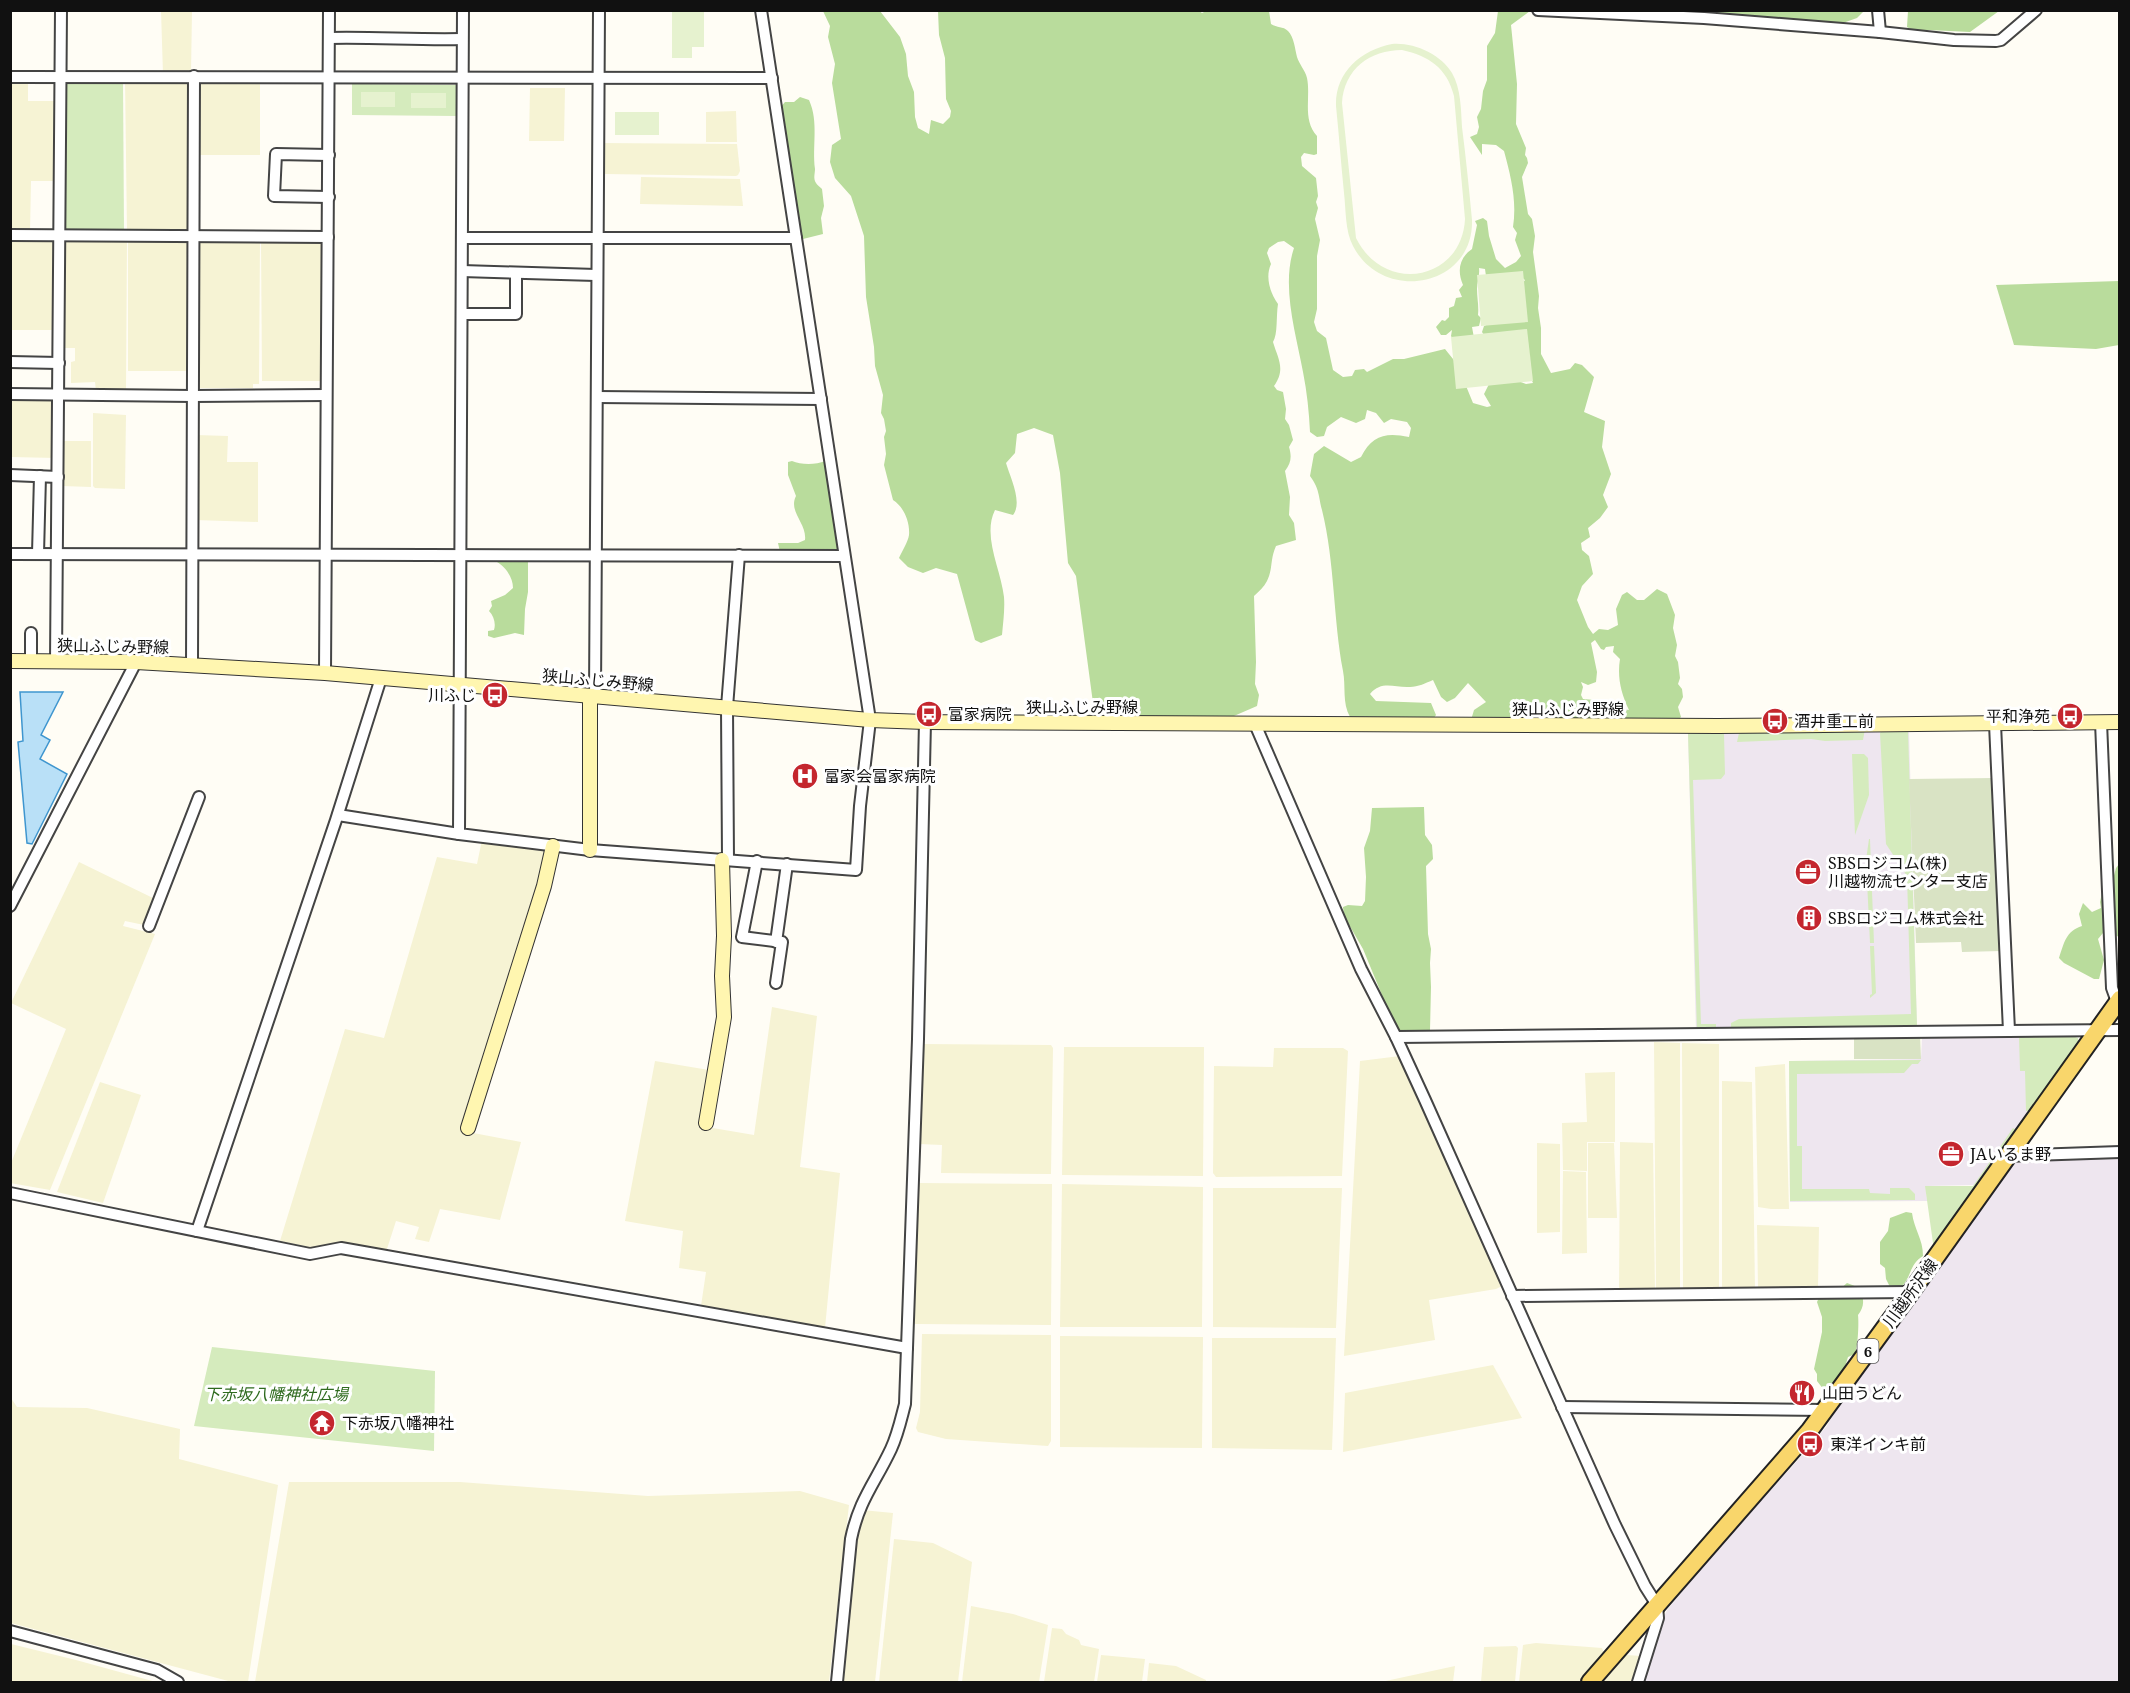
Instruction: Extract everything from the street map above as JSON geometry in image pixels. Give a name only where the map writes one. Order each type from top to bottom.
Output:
[{"type":"main road","name":"狭山ふじみ野線","points":[[10,661],[136,662],[325,673],[870,720],[925,722],[1728,726],[2120,722]]},
{"type":"main road","points":[[590,850],[593,696]]},
{"type":"main road","points":[[468,1128],[544,886],[553,846]]},
{"type":"main road","points":[[706,1123],[724,1017],[722,976],[725,860]]},
{"type":"main road","name":"川越所沢線","points":[[1590,1683],[1791,1454],[1911,1292],[2119,1000]]},
{"type":"street","points":[[56,661],[61,10]]},
{"type":"street","points":[[325,673],[329,10]]},
{"type":"street","points":[[459,834],[463,10]]},
{"type":"street","points":[[593,696],[599,10]]},
{"type":"street","points":[[338,815],[459,834],[590,850],[856,870],[860,806],[870,720],[761,10]]},
{"type":"street","points":[[1538,10],[1704,18],[1954,40],[1996,41],[2001,40],[2036,10]]},
{"type":"street","points":[[1878,10],[1880,32]]},
{"type":"street","points":[[329,38],[462,39]]},
{"type":"street","points":[[192,665],[194,76]]},
{"type":"street","points":[[10,77],[772,78]]},
{"type":"street","points":[[329,156],[276,154],[274,196],[329,197]]},
{"type":"street","points":[[10,235],[328,237]]},
{"type":"street","points":[[462,238],[796,238]]},
{"type":"street","points":[[462,271],[596,275]]},
{"type":"street","points":[[462,314],[516,314],[516,273]]},
{"type":"street","points":[[10,362],[59,363]]},
{"type":"street","points":[[10,394],[193,396],[326,394]]},
{"type":"street","points":[[597,397],[822,399]]},
{"type":"street","points":[[10,474],[58,477]]},
{"type":"street","points":[[38,554],[40,476]]},
{"type":"street","points":[[10,554],[844,556]]},
{"type":"street","points":[[725,860],[727,707],[739,555]]},
{"type":"street","points":[[31,633],[31,661]]},
{"type":"street","points":[[10,906],[136,662]]},
{"type":"street","points":[[197,1231],[338,815],[381,678]]},
{"type":"street","points":[[837,1683],[855,1519],[866,1493],[892,1448],[905,1404],[918,1039],[925,722]]},
{"type":"street","points":[[2101,722],[2112,988],[2119,1000]]},
{"type":"street","points":[[1255,724],[1361,969],[1396,1037],[1615,1526],[1657,1605],[1658,1618],[1638,1683]]},
{"type":"street","points":[[1995,724],[2009,1031]]},
{"type":"street","points":[[149,926],[199,797]]},
{"type":"street","points":[[742,937],[757,861]]},
{"type":"street","points":[[776,942],[787,864]]},
{"type":"street","points":[[724,936],[782,942],[776,983]]},
{"type":"street","points":[[1396,1037],[2120,1030]]},
{"type":"street","points":[[2007,1156],[2120,1152]]},
{"type":"street","points":[[10,1193],[310,1254],[341,1248],[907,1348]]},
{"type":"street","points":[[1512,1296],[1911,1292]]},
{"type":"street","points":[[1562,1407],[1825,1410]]},
{"type":"street","points":[[10,1631],[157,1669],[177,1683]]},
{"type":"shaded area","points":[[161,11],[192,11],[191,73],[163,74]]},
{"type":"shaded area","points":[[190,78],[191,233],[127,232],[125,79]]},
{"type":"shaded area","points":[[197,78],[260,79],[260,155],[197,155]]},
{"type":"shaded area","points":[[11,79],[28,79],[28,101],[59,101],[59,181],[31,181],[30,233],[11,233]]},
{"type":"shaded area","points":[[530,88],[565,88],[564,141],[529,141]]},
{"type":"shaded area","points":[[736,111],[737,142],[706,142],[706,112]]},
{"type":"shaded area","points":[[600,143],[737,144],[740,171],[736,176],[605,174],[602,173]]},
{"type":"shaded area","points":[[641,177],[740,179],[743,206],[640,204]]},
{"type":"shaded area","points":[[63,237],[127,238],[126,391],[96,391],[95,382],[71,383],[71,362],[75,361],[75,348],[62,348]]},
{"type":"shaded area","points":[[11,238],[58,238],[57,330],[11,330]]},
{"type":"shaded area","points":[[128,238],[191,238],[191,371],[128,371]]},
{"type":"shaded area","points":[[196,239],[260,239],[259,384],[253,384],[253,388],[195,388]]},
{"type":"shaded area","points":[[261,239],[325,240],[323,381],[262,381]]},
{"type":"shaded area","points":[[11,396],[56,397],[56,458],[11,457]]},
{"type":"shaded area","points":[[93,413],[126,415],[125,489],[95,488],[93,486]]},
{"type":"shaded area","points":[[196,435],[228,436],[227,462],[258,462],[258,522],[195,520]]},
{"type":"shaded area","points":[[62,441],[91,441],[91,487],[62,486]]},
{"type":"shaded area","points":[[1909,728],[1917,1027],[1696,1032],[1688,733]]},
{"type":"shaded area","points":[[482,840],[548,848],[463,1131],[521,1142],[500,1220],[440,1209],[429,1242],[415,1239],[419,1227],[396,1221],[386,1252],[341,1244],[314,1248],[280,1241],[345,1029],[384,1038],[437,857],[477,864]]},
{"type":"shaded area","points":[[79,862],[155,899],[144,925],[125,921],[123,926],[155,934],[50,1190],[10,1183],[11,1163],[66,1029],[11,1003]]},
{"type":"shaded area","points":[[772,1007],[817,1016],[800,1167],[840,1173],[825,1328],[701,1306],[706,1272],[679,1268],[683,1231],[625,1221],[655,1061],[709,1070],[701,1126],[754,1135]]},
{"type":"shaded area","points":[[1922,1036],[2026,1036],[2026,1111],[2028,1112],[1976,1185],[1926,1186],[1927,1201],[1790,1202],[1789,1061],[1921,1059]]},
{"type":"shaded area","points":[[1654,1042],[1680,1043],[1680,1291],[1656,1291]]},
{"type":"shaded area","points":[[1682,1043],[1719,1044],[1719,1292],[1683,1292]]},
{"type":"shaded area","points":[[921,1044],[1051,1045],[1053,1048],[1051,1174],[941,1173],[942,1145],[919,1144]]},
{"type":"shaded area","points":[[1064,1047],[1204,1047],[1203,1176],[1062,1175]]},
{"type":"shaded area","points":[[1274,1048],[1343,1048],[1348,1051],[1342,1176],[1216,1177],[1213,1173],[1214,1066],[1273,1067]]},
{"type":"shaded area","points":[[1400,1056],[1502,1286],[1496,1289],[1429,1300],[1435,1340],[1344,1356],[1360,1061]]},
{"type":"shaded area","points":[[1785,1064],[1789,1209],[1771,1209],[1758,1207],[1755,1067]]},
{"type":"shaded area","points":[[1615,1072],[1615,1142],[1587,1142],[1587,1171],[1563,1170],[1562,1123],[1587,1122],[1585,1073]]},
{"type":"shaded area","points":[[1722,1081],[1752,1082],[1755,1290],[1722,1290]]},
{"type":"shaded area","points":[[100,1082],[141,1095],[103,1203],[57,1192]]},
{"type":"shaded area","points":[[1620,1142],[1653,1143],[1655,1291],[1619,1292]]},
{"type":"shaded area","points":[[1537,1143],[1560,1144],[1560,1232],[1537,1233]]},
{"type":"shaded area","points":[[1588,1143],[1614,1143],[1617,1218],[1588,1218]]},
{"type":"shaded area","points":[[2119,1156],[2119,1682],[1641,1682],[1667,1610],[1715,1551],[1826,1427],[1851,1386],[2015,1158]]},
{"type":"shaded area","points":[[1563,1171],[1586,1172],[1587,1253],[1562,1254]]},
{"type":"shaded area","points":[[918,1183],[1052,1184],[1051,1325],[914,1324]]},
{"type":"shaded area","points":[[1062,1184],[1203,1187],[1202,1327],[1060,1327]]},
{"type":"shaded area","points":[[1213,1188],[1342,1188],[1336,1328],[1213,1327]]},
{"type":"shaded area","points":[[1757,1225],[1819,1227],[1818,1287],[1788,1287],[1788,1291],[1758,1288]]},
{"type":"shaded area","points":[[922,1334],[1051,1335],[1051,1441],[1048,1446],[946,1439],[918,1432],[916,1428],[920,1412]]},
{"type":"shaded area","points":[[1060,1336],[1203,1337],[1202,1448],[1060,1447]]},
{"type":"shaded area","points":[[1212,1338],[1336,1338],[1332,1450],[1212,1448]]},
{"type":"shaded area","points":[[1493,1365],[1522,1418],[1343,1452],[1345,1393]]},
{"type":"shaded area","points":[[11,1398],[17,1407],[87,1408],[180,1429],[179,1459],[278,1485],[248,1682],[232,1682],[11,1623]]},
{"type":"shaded area","points":[[289,1482],[460,1482],[648,1496],[800,1491],[849,1505],[829,1682],[255,1682]]},
{"type":"shaded area","points":[[862,1510],[893,1513],[875,1682],[841,1682],[856,1531]]},
{"type":"shaded area","points":[[894,1539],[933,1543],[972,1562],[958,1682],[879,1682]]},
{"type":"shaded area","points":[[971,1606],[1013,1614],[1048,1625],[1039,1682],[962,1682]]},
{"type":"shaded area","points":[[1052,1628],[1062,1629],[1066,1634],[1079,1640],[1081,1645],[1099,1649],[1094,1682],[1044,1682]]},
{"type":"shaded area","points":[[1536,1643],[1602,1648],[1604,1653],[1579,1682],[1519,1682],[1523,1645]]},
{"type":"shaded area","points":[[11,1644],[76,1660],[156,1682],[11,1682]]},
{"type":"shaded area","points":[[1516,1646],[1518,1648],[1515,1682],[1481,1682],[1484,1647]]},
{"type":"shaded area","points":[[1101,1655],[1145,1659],[1142,1682],[1097,1682]]},
{"type":"shaded area","points":[[1626,1655],[1642,1656],[1634,1682],[1603,1682]]},
{"type":"shaded area","points":[[1149,1663],[1176,1666],[1206,1682],[1147,1682]]},
{"type":"shaded area","points":[[1455,1666],[1453,1682],[1381,1682]]},
{"type":"green space","points":[[1198,10],[1202,13],[1208,10],[1269,11],[1271,24],[1286,29],[1290,34],[1298,60],[1305,72],[1308,85],[1308,116],[1312,130],[1317,136],[1317,154],[1304,153],[1301,157],[1302,166],[1316,178],[1318,196],[1315,219],[1320,240],[1317,256],[1317,309],[1314,322],[1317,331],[1326,338],[1333,370],[1343,377],[1352,376],[1355,370],[1364,369],[1367,372],[1393,359],[1404,359],[1445,349],[1457,364],[1473,403],[1487,407],[1491,406],[1484,394],[1491,380],[1533,383],[1517,362],[1494,346],[1482,332],[1484,326],[1495,321],[1525,280],[1516,273],[1486,276],[1485,269],[1479,268],[1477,292],[1478,315],[1481,318],[1479,326],[1472,327],[1474,338],[1454,341],[1451,336],[1452,330],[1446,335],[1441,335],[1436,327],[1442,320],[1445,321],[1449,317],[1449,308],[1454,306],[1456,298],[1462,297],[1459,290],[1463,285],[1460,265],[1464,256],[1472,249],[1477,225],[1475,221],[1483,218],[1487,221],[1496,259],[1505,268],[1521,256],[1515,240],[1517,233],[1513,227],[1513,189],[1504,151],[1496,145],[1482,144],[1482,155],[1470,137],[1477,134],[1479,127],[1477,117],[1487,80],[1487,46],[1495,33],[1498,11],[1530,11],[1511,25],[1517,84],[1516,124],[1526,148],[1525,155],[1528,163],[1522,177],[1528,214],[1532,219],[1535,236],[1533,252],[1539,296],[1541,354],[1551,373],[1570,369],[1575,363],[1582,365],[1594,377],[1584,412],[1605,421],[1602,447],[1611,474],[1603,495],[1608,507],[1588,528],[1590,537],[1581,543],[1582,550],[1589,556],[1593,574],[1582,586],[1577,600],[1593,634],[1599,629],[1608,630],[1618,625],[1616,609],[1622,595],[1627,592],[1637,600],[1644,600],[1657,589],[1667,594],[1675,615],[1673,628],[1677,645],[1675,656],[1680,678],[1678,684],[1682,689],[1683,697],[1678,707],[1681,717],[1676,722],[1647,724],[1639,718],[1632,723],[1610,723],[1623,709],[1629,710],[1620,685],[1620,659],[1613,652],[1614,646],[1606,647],[1604,650],[1595,640],[1591,643],[1597,672],[1596,682],[1588,685],[1581,682],[1583,687],[1581,695],[1583,699],[1595,700],[1597,712],[1586,721],[1471,720],[1474,710],[1486,702],[1468,683],[1455,698],[1447,702],[1441,697],[1433,680],[1413,687],[1379,687],[1370,694],[1376,701],[1431,703],[1436,715],[1433,719],[1360,720],[1350,717],[1345,700],[1326,530],[1316,485],[1310,476],[1314,454],[1324,446],[1351,462],[1361,457],[1370,444],[1380,437],[1393,435],[1409,437],[1411,428],[1407,422],[1391,419],[1384,423],[1376,413],[1367,410],[1365,419],[1356,423],[1341,417],[1327,427],[1324,436],[1317,437],[1310,432],[1306,387],[1289,294],[1290,263],[1294,248],[1284,241],[1269,248],[1267,253],[1271,264],[1268,274],[1269,285],[1278,304],[1273,342],[1279,359],[1280,374],[1274,386],[1283,392],[1285,419],[1293,440],[1289,447],[1290,463],[1285,471],[1290,497],[1289,515],[1294,523],[1296,540],[1276,546],[1267,581],[1254,596],[1255,684],[1259,695],[1257,706],[1227,719],[1143,717],[1125,704],[1096,707],[1093,703],[1076,576],[1068,563],[1060,473],[1053,435],[1034,428],[1017,434],[1015,453],[1006,463],[1015,489],[1016,510],[1013,515],[995,510],[990,531],[1004,597],[1002,635],[981,643],[975,640],[957,574],[936,568],[923,573],[908,567],[899,558],[909,530],[906,515],[893,500],[884,465],[886,431],[881,413],[883,395],[875,366],[866,297],[864,236],[851,196],[835,178],[830,162],[832,145],[841,139],[832,83],[835,64],[828,37],[830,26],[823,11],[880,11],[900,37],[906,54],[908,76],[914,92],[918,128],[929,134],[931,120],[943,124],[950,117],[951,111],[946,99],[945,58],[939,35],[938,11]]},
{"type":"green space","points":[[672,11],[704,11],[704,47],[692,47],[692,58],[672,58]]},
{"type":"green space","points":[[1681,11],[1864,11],[1857,18],[1840,24]]},
{"type":"green space","points":[[1908,11],[1999,11],[1970,32],[1929,30],[1916,32],[1907,27]]},
{"type":"green space","points":[[1392,44],[1409,45],[1434,55],[1452,73],[1459,92],[1472,220],[1469,243],[1458,260],[1443,273],[1424,280],[1404,281],[1385,276],[1367,264],[1353,246],[1347,227],[1336,106],[1337,94],[1345,73],[1352,64],[1370,51]],"holes":[[[1402,50],[1435,65],[1442,71],[1451,86],[1454,96],[1465,219],[1461,240],[1451,256],[1437,267],[1420,273],[1402,273],[1384,268],[1369,256],[1356,238],[1342,103],[1344,91],[1353,71],[1369,58],[1390,51]]]},
{"type":"green space","points":[[62,79],[123,79],[124,232],[61,231]]},
{"type":"green space","points":[[352,84],[456,85],[456,116],[352,115]]},
{"type":"green space","points":[[361,92],[395,92],[395,107],[361,107]]},
{"type":"green space","points":[[411,93],[446,93],[446,108],[411,108]]},
{"type":"green space","points":[[800,97],[809,100],[814,117],[814,178],[816,184],[822,189],[824,206],[821,218],[823,234],[803,239],[799,238],[798,218],[792,197],[794,190],[783,138],[786,126],[782,123],[779,109],[785,102],[794,102]]},
{"type":"green space","points":[[615,112],[659,112],[659,135],[615,135]]},
{"type":"green space","points":[[1523,271],[1528,322],[1481,326],[1477,275]]},
{"type":"green space","points":[[2119,281],[2119,345],[2096,349],[2014,345],[1996,285]]},
{"type":"green space","points":[[1527,329],[1533,381],[1456,389],[1451,337]]},
{"type":"green space","points":[[825,461],[839,549],[830,553],[812,554],[808,550],[780,552],[778,543],[798,543],[805,540],[803,528],[794,507],[796,496],[788,475],[788,462],[808,464]]},
{"type":"green space","points":[[497,558],[524,558],[528,561],[524,635],[515,633],[494,638],[488,636],[488,631],[495,628],[489,611],[492,606],[491,601],[505,595],[513,588],[508,573],[497,562]]},
{"type":"green space","points":[[1865,729],[1863,740],[1811,739],[1737,742],[1739,733]]},
{"type":"green space","points":[[1908,730],[1917,1026],[1731,1031],[1731,1023],[1739,1019],[1911,1014],[1907,876],[1886,844],[1880,733]]},
{"type":"green space","points":[[1722,732],[1724,734],[1725,774],[1721,779],[1693,780],[1701,1024],[1716,1024],[1716,1029],[1697,1031],[1688,733]]},
{"type":"green space","points":[[1852,754],[1864,754],[1868,758],[1869,795],[1855,835]]},
{"type":"green space","points":[[1994,778],[2001,951],[1962,952],[1961,942],[1916,943],[1909,779]]},
{"type":"green space","points":[[1424,807],[1425,835],[1432,845],[1433,859],[1426,866],[1428,934],[1431,949],[1430,1030],[1398,1034],[1363,949],[1344,916],[1343,907],[1362,906],[1365,901],[1364,848],[1370,831],[1372,808]]},
{"type":"green space","points":[[1869,839],[1874,943],[1870,943],[1866,860]]},
{"type":"green space","points":[[2119,864],[2119,937],[2103,933],[2098,939],[2104,960],[2099,979],[2094,979],[2059,958],[2069,934],[2082,926],[2079,914],[2083,903],[2092,912],[2101,908],[2103,888],[2112,883]]},
{"type":"green space","points":[[1870,946],[1874,946],[1876,993],[1870,998],[1872,994]]},
{"type":"green space","points":[[1854,1035],[1920,1035],[1921,1059],[1854,1059]]},
{"type":"green space","points":[[2019,1037],[2078,1038],[2078,1042],[2029,1111],[2026,1111],[2025,1071],[2020,1071]]},
{"type":"green space","points":[[1921,1060],[1918,1064],[1912,1064],[1904,1073],[1797,1074],[1797,1146],[1802,1146],[1802,1189],[1869,1189],[1870,1193],[1890,1194],[1890,1188],[1909,1188],[1915,1194],[1915,1200],[1790,1201],[1789,1061]]},
{"type":"green space","points":[[2013,1128],[2016,1130],[1935,1244],[1933,1243],[1925,1186],[1973,1186]]},
{"type":"green space","points":[[1906,1212],[1912,1213],[1922,1244],[1923,1256],[1899,1289],[1890,1287],[1886,1279],[1885,1268],[1880,1264],[1880,1242],[1888,1231],[1890,1218]]},
{"type":"green space","points":[[1847,1283],[1860,1288],[1863,1299],[1862,1309],[1858,1315],[1856,1350],[1855,1354],[1848,1357],[1844,1370],[1827,1394],[1817,1381],[1814,1369],[1822,1332],[1822,1317],[1817,1302],[1823,1289],[1839,1290]]},
{"type":"green space","name":"下赤坂八幡神社広場","points":[[212,1347],[435,1371],[434,1451],[194,1426]]},
{"type":"water","points":[[20,692],[63,692],[41,735],[50,740],[40,759],[67,774],[32,844],[27,843],[18,742],[23,741]]},
{"type":"place","name":"川ふじ","points":[[495,695]]},
{"type":"place","name":"富家病院","points":[[929,714]]},
{"type":"place","name":"平和浄苑","points":[[2070,716]]},
{"type":"place","name":"酒井重工前","points":[[1775,721]]},
{"type":"place","name":"富家会富家病院","points":[[805,776]]},
{"type":"place","name":"SBSロジコム(株) 川越物流センター支店","points":[[1808,872]]},
{"type":"place","name":"SBSロジコム株式会社","points":[[1809,918]]},
{"type":"place","name":"JAいるま野","points":[[1951,1154]]},
{"type":"place","name":"山田うどん","points":[[1802,1393]]},
{"type":"place","name":"下赤坂八幡神社","points":[[322,1423]]},
{"type":"place","name":"東洋インキ前","points":[[1810,1444]]}]
